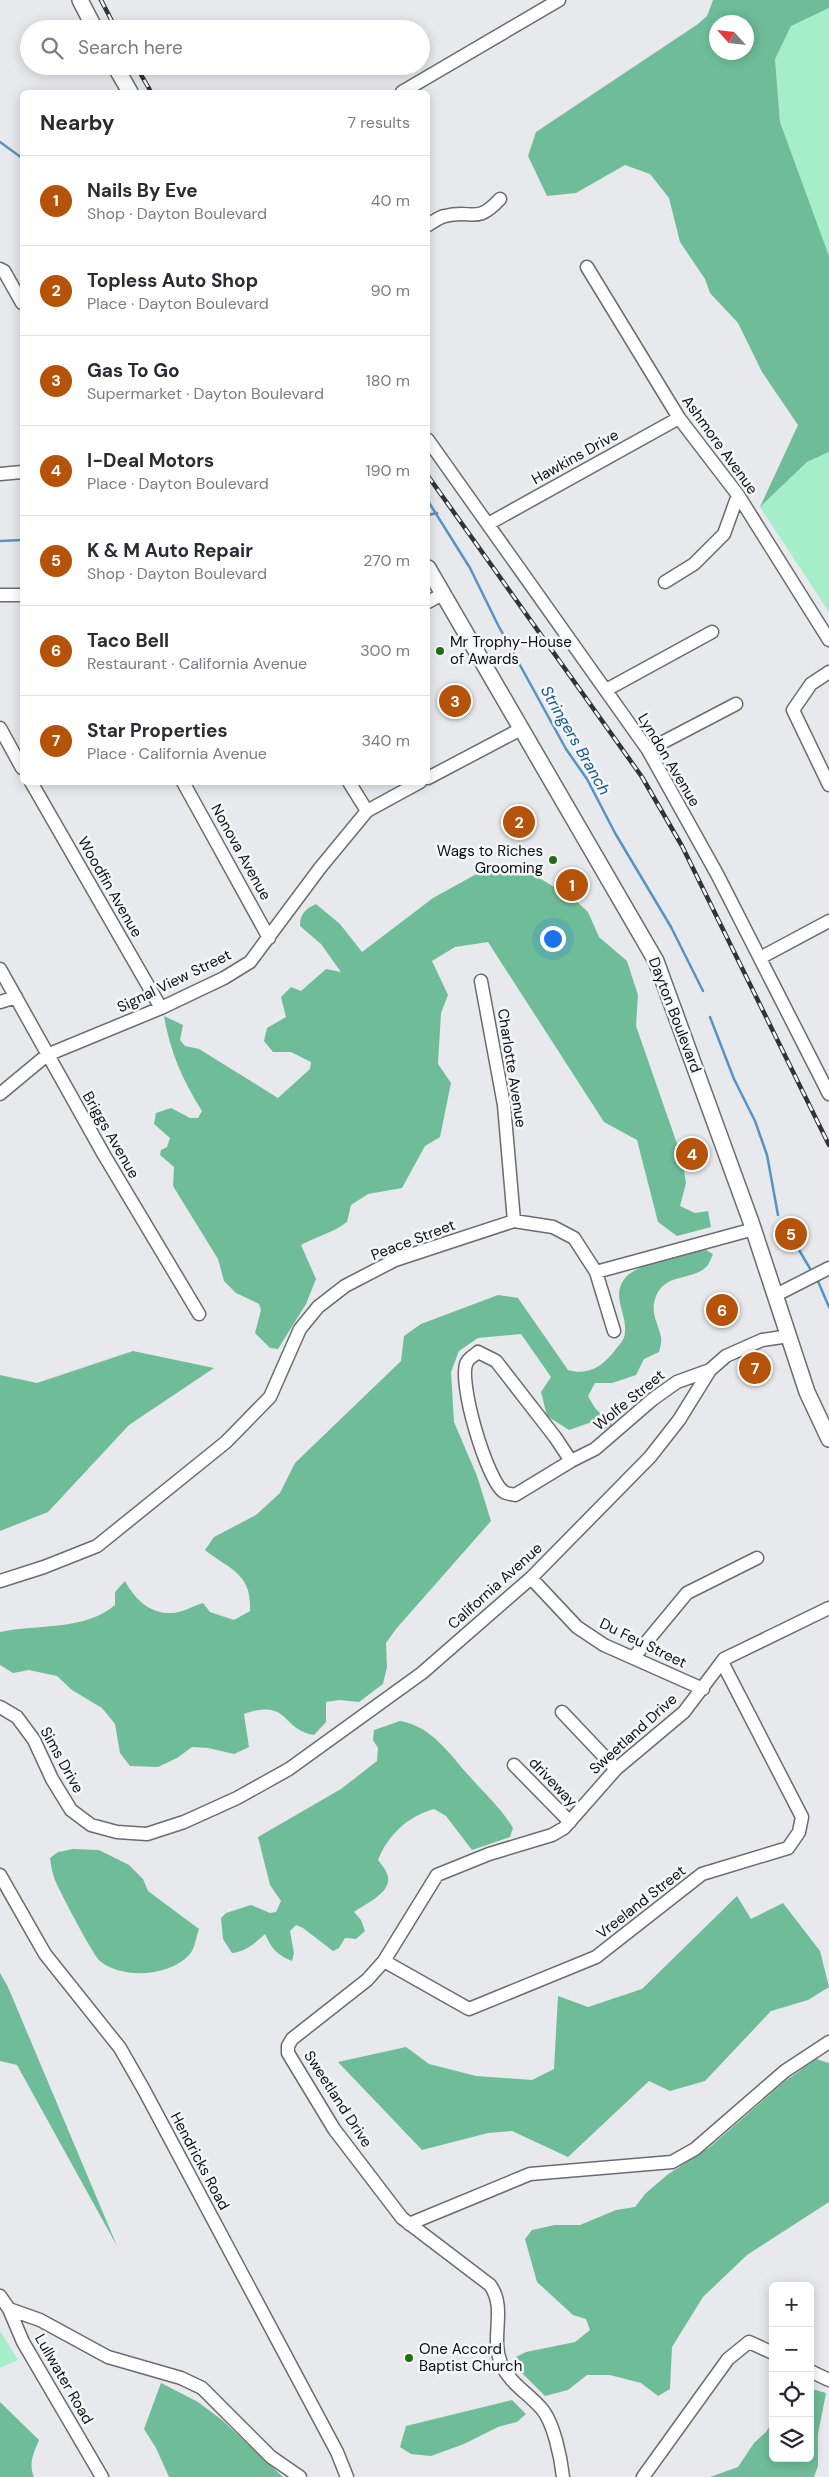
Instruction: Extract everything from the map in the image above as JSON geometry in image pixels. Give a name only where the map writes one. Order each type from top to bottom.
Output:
[{"type":"main road","points":[[80,0],[90,20]]},
{"type":"main road","points":[[120,75],[129,90]]},
{"type":"main road","name":"Dayton Boulevard","points":[[430,571],[656,961],[754,1229],[808,1392],[829,1439]]},
{"type":"street","points":[[405,90],[559,0]]},
{"type":"street","points":[[430,224],[444,216],[476,216],[489,210],[500,199]]},
{"type":"street","name":"Ashmore Avenue","points":[[586,267],[679,418],[738,495],[829,640]]},
{"type":"street","points":[[0,269],[4,271],[20,299]]},
{"type":"street","name":"Hawkins Drive","points":[[488,524],[679,418]]},
{"type":"street","name":"Lyndon Avenue","points":[[430,443],[648,750],[717,874],[829,1094]]},
{"type":"street","points":[[0,474],[20,472]]},
{"type":"street","points":[[665,582],[694,564],[724,534],[738,495]]},
{"type":"street","points":[[430,601],[443,594]]},
{"type":"street","points":[[0,595],[20,595]]},
{"type":"street","points":[[606,690],[712,632]]},
{"type":"street","points":[[829,672],[811,684],[793,710],[829,785]]},
{"type":"street","points":[[648,750],[736,704]]},
{"type":"street","points":[[0,728],[20,764]]},
{"type":"street","points":[[430,777],[521,728]]},
{"type":"street","name":"Woodfin Avenue","points":[[33,785],[161,1008]]},
{"type":"street","name":"Nonova Avenue","points":[[185,785],[269,938]]},
{"type":"street","points":[[352,785],[367,811]]},
{"type":"street","name":"Signal View Street","points":[[0,1094],[46,1055],[161,1008],[224,978],[250,962],[320,868],[367,811],[415,785]]},
{"type":"street","points":[[760,958],[829,921]]},
{"type":"street","name":"Briggs Avenue","points":[[0,969],[46,1055],[199,1314]]},
{"type":"street","name":"Charlotte Avenue","points":[[481,981],[504,1105],[514,1221]]},
{"type":"street","points":[[0,1002],[16,998]]},
{"type":"street","name":"Peace Street","points":[[0,1581],[44,1567],[97,1546],[226,1442],[270,1397],[300,1329],[318,1307],[345,1286],[395,1260],[514,1221],[552,1227],[574,1238],[596,1272],[614,1331]]},
{"type":"street","points":[[596,1272],[754,1229]]},
{"type":"street","points":[[776,1295],[829,1268]]},
{"type":"street","name":"California Avenue","points":[[184,1822],[237,1798],[289,1769],[422,1673],[531,1578],[650,1457],[679,1420],[710,1370],[726,1356],[746,1346],[762,1340],[789,1336]]},
{"type":"street","name":"Wolfe Street","points":[[571,1461],[555,1437],[496,1361],[478,1352],[467,1362],[464,1375],[475,1434],[496,1481],[504,1492],[515,1495],[571,1461],[595,1449],[653,1399],[677,1382],[710,1370]]},
{"type":"street","points":[[634,1657],[687,1593],[757,1558]]},
{"type":"street","name":"Du Feu Street","points":[[531,1578],[577,1627],[604,1645],[703,1689]]},
{"type":"street","name":"Sweetland Drive","points":[[563,2477],[556,2440],[544,2410],[511,2381],[500,2362],[498,2307],[494,2291],[490,2285],[402,2218],[334,2129],[288,2053],[288,2046],[292,2038],[367,1980],[384,1961],[437,1875],[490,1854],[552,1835],[564,1828],[616,1768],[684,1712],[724,1659],[794,1623],[829,1608]]},
{"type":"street","name":"Vreeland Street","points":[[384,1961],[469,2009],[596,1957],[702,1874],[788,1848],[799,1832],[802,1818],[722,1662]]},
{"type":"street","name":"Sims Drive","points":[[0,1707],[17,1717],[34,1740],[52,1779],[71,1810],[91,1825],[117,1832],[147,1834],[184,1822]]},
{"type":"street","points":[[562,1712],[616,1768]]},
{"type":"street","name":"driveway","points":[[514,1766],[570,1822]]},
{"type":"street","name":"Hendricks Road","points":[[0,1875],[44,1954],[120,2048],[338,2452],[347,2477]]},
{"type":"street","points":[[409,2224],[530,2174],[672,2162],[695,2149],[785,2071],[829,2042]]},
{"type":"street","name":"Lullwater Road","points":[[0,2296],[9,2309],[23,2342],[102,2477]]},
{"type":"street","points":[[9,2309],[40,2320],[108,2357],[181,2378],[202,2388],[271,2457],[300,2477]]},
{"type":"street","points":[[643,2477],[728,2359],[750,2342],[769,2351]]},
{"type":"street","points":[[812,2372],[829,2380]]},
{"type":"green space","points":[[713,0],[829,0],[829,8],[791,26],[775,59],[780,122],[829,256],[829,452],[807,462],[760,507],[798,425],[762,372],[738,323],[710,293],[705,279],[680,242],[669,198],[650,174],[625,165],[576,193],[547,196],[528,156],[536,132],[698,24],[707,16]]},
{"type":"green space","points":[[829,8],[829,256],[780,122],[775,58],[791,26]]},
{"type":"green space","points":[[829,452],[829,612],[760,507],[807,462]]},
{"type":"green space","points":[[491,866],[536,876],[574,899],[588,912],[599,937],[627,961],[638,995],[636,1026],[682,1158],[686,1183],[680,1206],[695,1213],[708,1211],[711,1227],[677,1236],[658,1222],[637,1140],[604,1122],[488,942],[455,947],[432,961],[448,995],[441,1013],[438,1064],[451,1083],[440,1137],[425,1146],[402,1188],[368,1194],[351,1205],[347,1222],[301,1245],[316,1279],[306,1304],[278,1349],[270,1348],[255,1333],[261,1310],[259,1304],[236,1293],[224,1281],[218,1259],[173,1186],[174,1167],[160,1155],[161,1150],[167,1147],[170,1138],[154,1124],[156,1113],[171,1108],[190,1118],[198,1118],[202,1111],[178,1066],[164,1016],[183,1025],[180,1040],[185,1046],[199,1049],[278,1098],[310,1069],[311,1062],[291,1052],[273,1052],[264,1041],[267,1028],[286,1017],[281,997],[291,987],[301,991],[326,969],[341,972],[321,944],[300,926],[304,912],[316,904],[340,924],[362,952],[433,898]]},
{"type":"green space","points":[[706,1250],[713,1254],[708,1265],[694,1274],[670,1281],[658,1293],[654,1308],[661,1339],[659,1352],[644,1359],[636,1375],[612,1383],[595,1383],[588,1396],[595,1408],[612,1425],[603,1430],[589,1423],[569,1430],[547,1416],[541,1392],[551,1377],[521,1334],[478,1338],[459,1351],[451,1372],[454,1422],[477,1476],[491,1521],[396,1629],[386,1643],[387,1667],[383,1684],[359,1702],[340,1700],[326,1702],[326,1722],[314,1735],[303,1732],[277,1712],[259,1710],[244,1714],[249,1747],[234,1754],[208,1748],[192,1747],[177,1758],[158,1767],[130,1766],[120,1753],[115,1724],[102,1708],[72,1690],[57,1676],[29,1670],[13,1673],[0,1665],[0,1632],[75,1623],[90,1619],[115,1605],[115,1592],[125,1581],[133,1594],[144,1604],[164,1613],[176,1613],[203,1603],[210,1612],[234,1620],[250,1611],[250,1598],[243,1580],[231,1568],[205,1550],[214,1537],[256,1515],[280,1493],[295,1463],[401,1361],[404,1336],[421,1324],[498,1295],[518,1298],[568,1370],[583,1372],[601,1365],[624,1337],[625,1325],[619,1291],[626,1277],[632,1272],[652,1263]]},
{"type":"green space","points":[[133,1351],[214,1368],[129,1425],[48,1512],[0,1531],[0,1375],[37,1383]]},
{"type":"green space","points":[[400,1721],[422,1729],[448,1751],[508,1821],[513,1828],[510,1837],[472,1850],[446,1816],[434,1809],[425,1812],[400,1828],[387,1842],[382,1851],[378,1860],[387,1873],[388,1883],[386,1888],[376,1898],[354,1912],[361,1920],[365,1931],[356,1939],[345,1938],[339,1948],[333,1951],[303,1928],[296,1925],[290,1931],[294,1953],[292,1961],[276,1951],[265,1934],[246,1948],[232,1953],[223,1939],[221,1918],[226,1913],[251,1905],[270,1913],[276,1912],[281,1901],[270,1885],[258,1837],[341,1789],[377,1761],[378,1748],[373,1740],[374,1730]]},
{"type":"green space","points":[[73,1849],[99,1850],[129,1865],[143,1879],[148,1891],[199,1929],[189,1955],[181,1962],[170,1967],[146,1973],[121,1971],[100,1961],[77,1923],[52,1872],[50,1858],[58,1852]]},
{"type":"green space","points":[[737,1896],[751,1919],[783,1903],[820,1951],[829,1987],[808,2000],[771,2011],[705,2081],[670,2091],[649,2081],[568,2157],[512,2131],[488,2133],[422,2150],[338,2062],[406,2047],[429,2064],[476,2076],[532,2080],[554,2069],[558,1996],[588,2007],[642,1989]]},
{"type":"green space","points":[[0,1973],[8,1987],[117,2246],[17,2065],[0,2061]]},
{"type":"green space","points":[[816,2059],[829,2063],[829,2202],[747,2255],[703,2297],[672,2347],[670,2389],[658,2396],[641,2383],[610,2375],[587,2375],[568,2390],[545,2396],[517,2368],[516,2357],[526,2352],[575,2342],[590,2330],[586,2319],[573,2315],[537,2282],[525,2239],[532,2230],[555,2225],[580,2225],[616,2210],[635,2207],[646,2193],[667,2175],[710,2147],[784,2082]]},
{"type":"green space","points":[[0,2331],[18,2360],[0,2368]]},
{"type":"green space","points":[[161,2383],[198,2402],[222,2420],[283,2477],[169,2477],[156,2448],[144,2429]]},
{"type":"green space","points":[[814,2390],[826,2393],[818,2434],[818,2466],[814,2477],[710,2477],[738,2467],[754,2443],[769,2427],[769,2462],[814,2462]]},
{"type":"green space","points":[[512,2400],[526,2414],[517,2422],[498,2427],[464,2444],[431,2456],[411,2454],[400,2447],[406,2426]]},
{"type":"green space","points":[[0,2402],[39,2440],[32,2463],[34,2477],[0,2477]]},
{"type":"waterway","name":"Stringers Branch","points":[[0,142],[20,157]]},
{"type":"waterway","name":"Stringers Branch","points":[[430,504],[470,568],[498,625],[566,749],[587,779],[615,833],[671,927],[703,991]]},
{"type":"waterway","points":[[430,515],[437,513]]},
{"type":"waterway","points":[[0,541],[20,540]]},
{"type":"waterway","name":"Stringers Branch","points":[[710,1017],[734,1079],[755,1121],[767,1155],[778,1215]]},
{"type":"waterway","name":"Stringers Branch","points":[[799,1250],[812,1272]]},
{"type":"waterway","name":"Stringers Branch","points":[[817,1279],[829,1307]]},
{"type":"railway","points":[[101,0],[111,20]]},
{"type":"railway","points":[[141,75],[150,90]]},
{"type":"railway","points":[[430,479],[642,777],[682,846],[829,1145]]},
{"type":"place","name":"Mr Trophy-House of Awards","points":[[440,651]]},
{"type":"place","name":"Gas To Go","points":[[455,701]]},
{"type":"place","name":"Topless Auto Shop","points":[[519,822]]},
{"type":"place","name":"Wags to Riches Grooming","points":[[553,860]]},
{"type":"place","name":"Nails By Eve","points":[[572,885]]},
{"type":"place","name":"I-Deal Motors","points":[[692,1154]]},
{"type":"place","name":"K & M Auto Repair","points":[[791,1234]]},
{"type":"place","name":"Taco Bell","points":[[722,1310]]},
{"type":"place","name":"Star Properties","points":[[755,1368]]},
{"type":"place","name":"One Accord Baptist Church","points":[[409,2358]]}]
